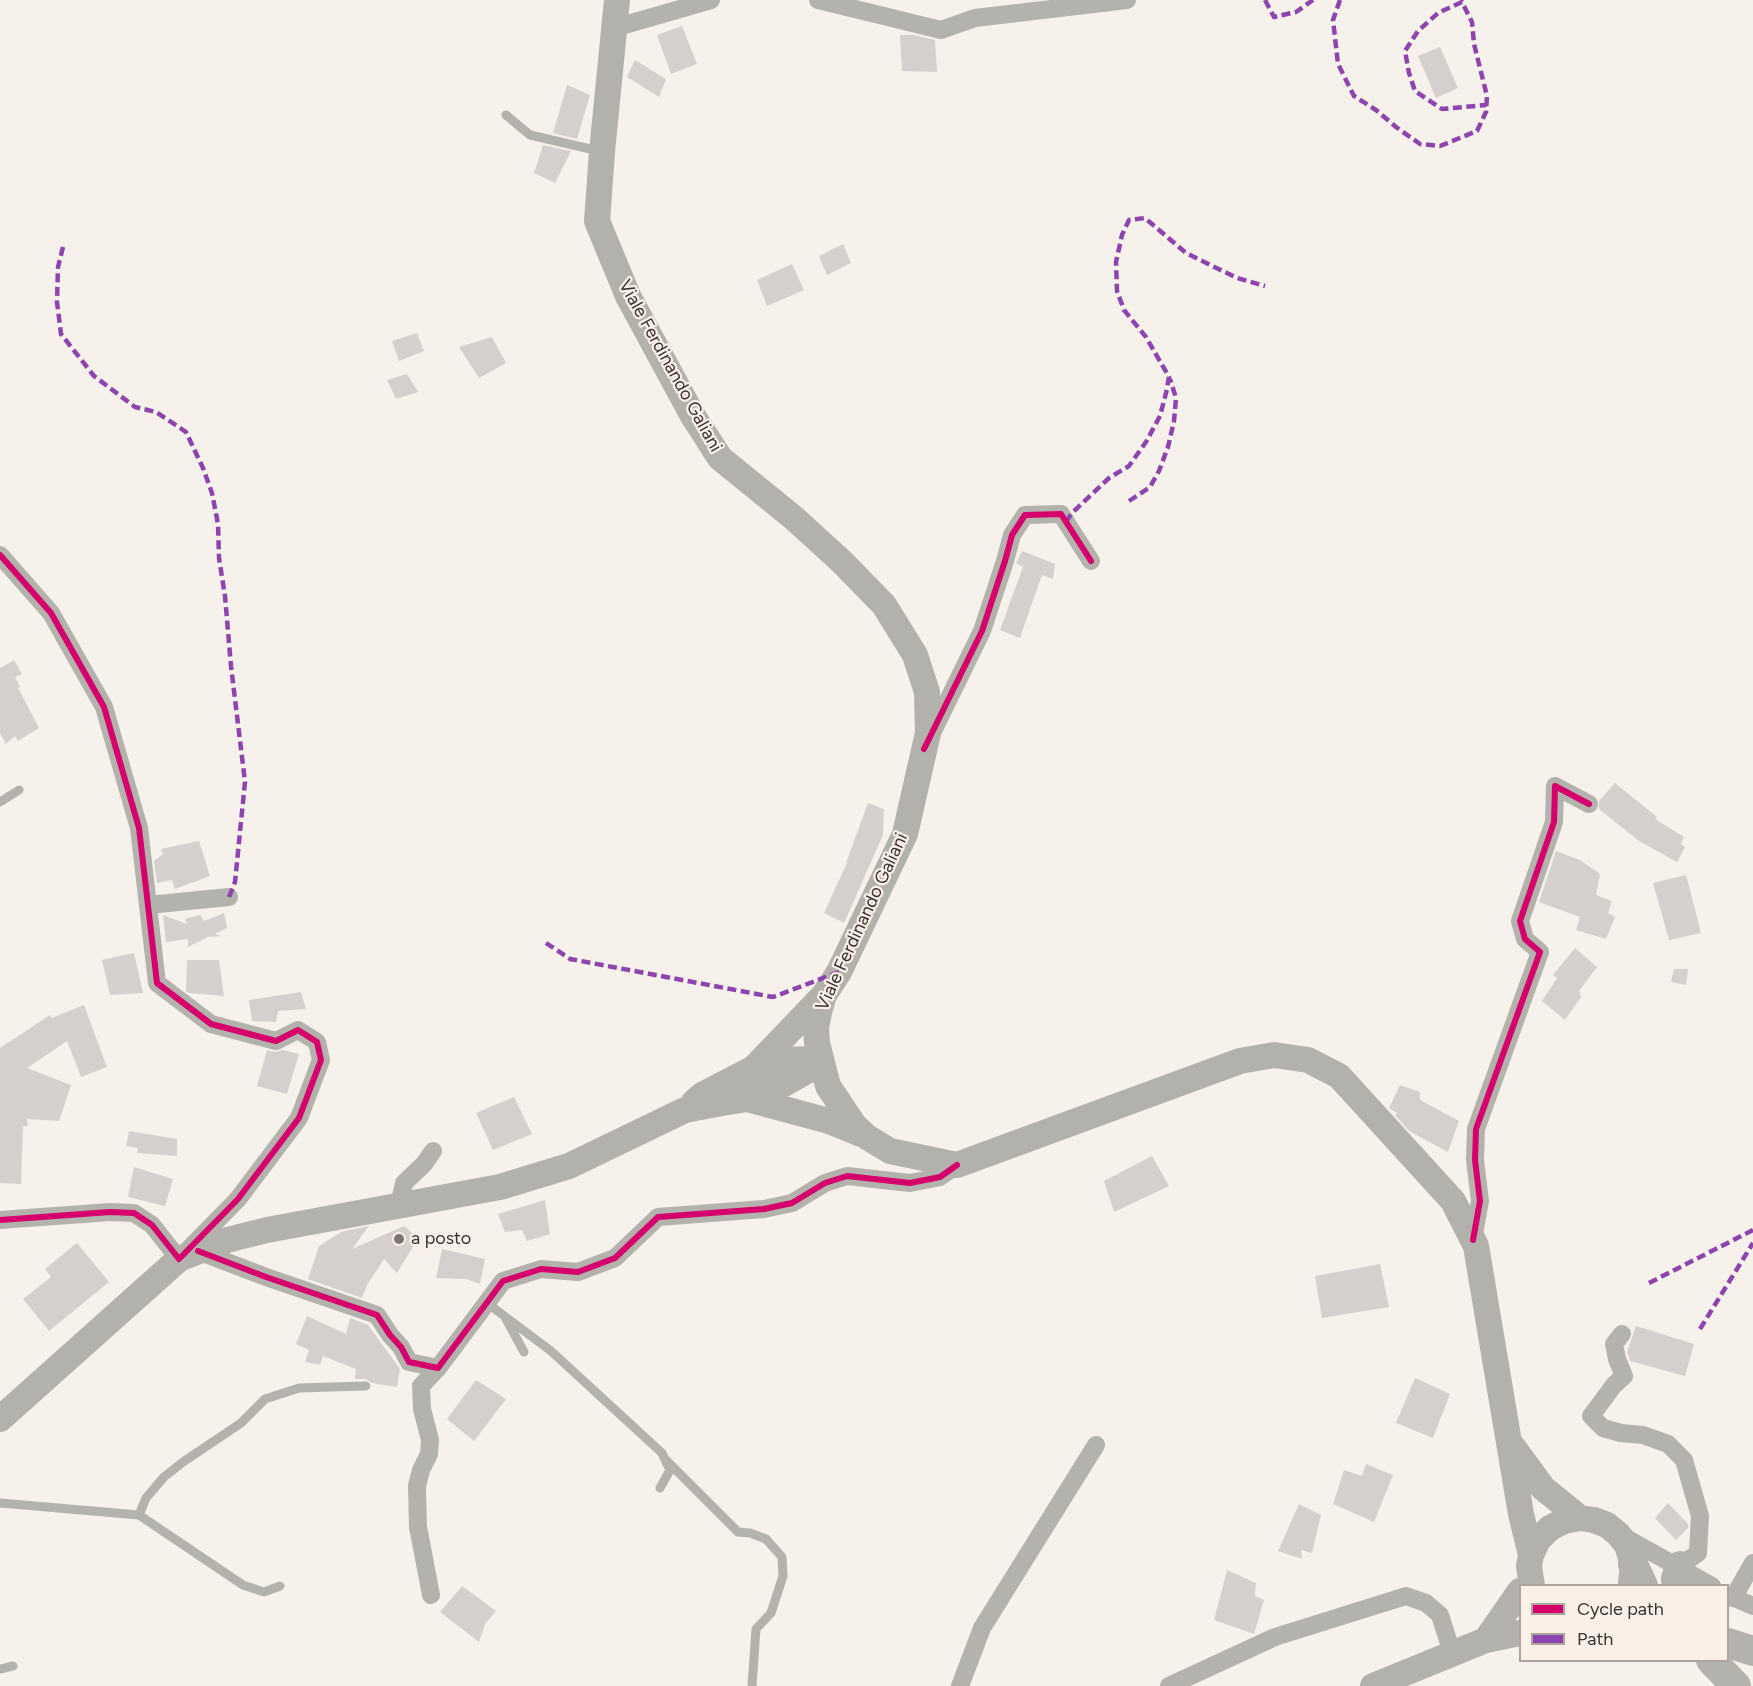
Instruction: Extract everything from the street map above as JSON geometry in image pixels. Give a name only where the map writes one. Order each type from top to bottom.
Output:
[{"type":"highway","points":[[1729,1643],[1753,1651]]},
{"type":"highway","points":[[1713,1662],[1736,1686]]},
{"type":"main road","name":"Viale Ferdinando Galiani","points":[[617,0],[597,221],[628,296],[693,416],[720,458],[803,526],[884,605],[915,656],[927,692],[928,734],[905,834],[839,972],[824,995],[816,1028],[821,1063],[828,1086],[854,1125],[867,1137],[890,1151],[957,1165]]},
{"type":"main road","points":[[754,1068],[824,995]]},
{"type":"main road","points":[[957,1165],[1240,1061],[1274,1055],[1308,1060],[1339,1076],[1453,1201],[1476,1246],[1510,1442],[1528,1579]]},
{"type":"main road","points":[[686,1110],[702,1095],[754,1068],[785,1060],[810,1059],[821,1063]]},
{"type":"main road","points":[[0,1419],[188,1255],[226,1240],[267,1230],[500,1187],[569,1166],[686,1110],[747,1100],[784,1084],[821,1063]]},
{"type":"main road","points":[[747,1100],[830,1121],[867,1137]]},
{"type":"main road","points":[[1510,1442],[1543,1488],[1580,1518]]},
{"type":"main road","points":[[1528,1579],[1538,1540],[1550,1528],[1564,1521],[1580,1518],[1601,1522],[1618,1534],[1627,1545],[1635,1578]]},
{"type":"main road","points":[[1486,1640],[1519,1592]]},
{"type":"main road","points":[[1373,1686],[1486,1640],[1519,1633]]},
{"type":"street","points":[[614,28],[711,0]]},
{"type":"street","points":[[818,0],[941,30],[975,18],[1127,0]]},
{"type":"street","points":[[924,748],[960,680],[982,631],[1012,535],[1025,515],[1060,514],[1092,561]]},
{"type":"street","points":[[0,555],[51,613],[104,707],[139,828],[157,983],[211,1024],[276,1041],[298,1030],[317,1042],[321,1060],[300,1118],[238,1199],[188,1255]]},
{"type":"street","points":[[1473,1240],[1480,1201],[1474,1160],[1476,1129],[1540,952],[1525,939],[1520,921],[1554,822],[1555,786],[1589,804]]},
{"type":"street","points":[[148,905],[229,897]]},
{"type":"street","points":[[399,1206],[404,1183],[424,1164],[433,1151]]},
{"type":"street","points":[[431,1595],[418,1527],[417,1486],[421,1470],[429,1454],[430,1440],[422,1409],[421,1386],[438,1368],[503,1281],[541,1269],[578,1272],[615,1258],[658,1217],[764,1209],[792,1203],[825,1184],[847,1176],[910,1183],[940,1177],[957,1165]]},
{"type":"street","points":[[0,1220],[110,1212],[134,1213],[188,1255],[266,1277],[377,1315],[401,1347],[409,1362],[438,1368]]},
{"type":"street","points":[[1622,1334],[1614,1344],[1624,1376],[1614,1385],[1591,1416],[1603,1428],[1621,1433],[1643,1435],[1668,1444],[1683,1460],[1700,1516],[1698,1553],[1678,1576]]},
{"type":"street","points":[[960,1686],[982,1628],[1096,1445]]},
{"type":"street","points":[[1618,1534],[1678,1576],[1705,1584]]},
{"type":"street","points":[[1753,1563],[1730,1596],[1753,1606]]},
{"type":"street","points":[[1169,1686],[1275,1637],[1406,1596],[1426,1603],[1440,1615],[1452,1653]]},
{"type":"lane","points":[[506,115],[530,135],[602,152]]},
{"type":"lane","points":[[0,802],[19,790]]},
{"type":"lane","points":[[487,1302],[536,1339],[662,1453],[670,1470],[660,1488]]},
{"type":"lane","points":[[504,1315],[524,1352]]},
{"type":"lane","points":[[139,1515],[146,1498],[164,1477],[241,1423],[265,1399],[299,1388],[366,1386]]},
{"type":"lane","points":[[665,1459],[738,1532],[750,1533],[766,1539],[783,1557],[783,1576],[771,1613],[756,1629],[752,1686]]},
{"type":"lane","points":[[0,1503],[139,1515],[243,1585],[264,1592],[280,1586]]},
{"type":"lane","points":[[0,1669],[13,1666]]},
{"type":"building","points":[[682,26],[697,64],[671,74],[657,35]]},
{"type":"building","points":[[900,35],[914,35],[935,40],[937,72],[902,71]]},
{"type":"building","points":[[1440,47],[1458,88],[1436,98],[1418,56]]},
{"type":"building","points":[[635,60],[666,79],[659,97],[627,77]]},
{"type":"building","points":[[567,85],[590,95],[577,139],[553,133]]},
{"type":"building","points":[[543,145],[571,151],[555,183],[534,173]]},
{"type":"building","points":[[843,244],[851,263],[827,275],[819,256]]},
{"type":"building","points":[[792,264],[804,290],[767,306],[757,280]]},
{"type":"building","points":[[417,333],[424,351],[399,361],[392,341]]},
{"type":"building","points":[[492,337],[506,363],[479,378],[459,347]]},
{"type":"building","points":[[407,374],[418,392],[396,399],[387,380]]},
{"type":"building","points":[[1022,551],[1055,564],[1053,579],[1042,575],[1020,638],[1000,630],[1023,567],[1016,563]]},
{"type":"building","points":[[14,660],[22,674],[15,677],[20,687],[18,688],[39,728],[18,741],[15,736],[6,744],[0,733],[0,668]]},
{"type":"building","points":[[1615,783],[1657,817],[1655,819],[1684,837],[1681,844],[1685,847],[1677,862],[1639,841],[1599,809],[1599,801]]},
{"type":"building","points":[[868,803],[884,809],[883,835],[844,923],[824,913],[847,863]]},
{"type":"building","points":[[199,841],[210,876],[175,889],[172,880],[157,883],[154,861],[163,854],[161,849]]},
{"type":"building","points":[[1556,851],[1580,860],[1600,874],[1596,895],[1612,901],[1608,913],[1615,917],[1606,939],[1576,930],[1580,917],[1539,902]]},
{"type":"building","points":[[1686,875],[1701,933],[1669,940],[1653,883]]},
{"type":"building","points":[[224,913],[227,928],[215,934],[221,936],[208,937],[188,947],[188,939],[166,942],[163,915],[187,924],[185,919],[200,915],[204,921]]},
{"type":"building","points":[[1575,948],[1597,967],[1579,991],[1581,997],[1565,1020],[1542,1001],[1557,978],[1553,975]]},
{"type":"building","points":[[134,953],[143,993],[110,995],[102,960]]},
{"type":"building","points":[[187,960],[219,960],[224,996],[186,991]]},
{"type":"building","points":[[1674,969],[1688,969],[1686,985],[1671,982]]},
{"type":"building","points":[[301,992],[306,1009],[278,1011],[276,1022],[252,1021],[249,1000]]},
{"type":"building","points":[[84,1005],[107,1067],[81,1077],[67,1041],[27,1068],[71,1085],[59,1121],[27,1119],[28,1126],[23,1126],[21,1184],[0,1183],[0,1048],[50,1015],[52,1018]]},
{"type":"building","points":[[267,1050],[274,1052],[283,1050],[299,1054],[287,1094],[257,1086]]},
{"type":"building","points":[[1400,1085],[1420,1092],[1420,1100],[1459,1121],[1448,1152],[1409,1131],[1395,1115],[1397,1113],[1389,1108]]},
{"type":"building","points":[[514,1097],[532,1134],[493,1150],[476,1113]]},
{"type":"building","points":[[129,1131],[177,1139],[177,1156],[137,1153],[138,1148],[126,1146]]},
{"type":"building","points":[[1152,1156],[1169,1186],[1114,1212],[1104,1181]]},
{"type":"building","points":[[134,1167],[173,1179],[165,1206],[128,1197]]},
{"type":"building","points":[[545,1200],[550,1234],[527,1241],[522,1230],[505,1232],[498,1214]]},
{"type":"building","points":[[369,1226],[352,1249],[404,1226],[418,1238],[397,1273],[384,1259],[367,1285],[362,1298],[308,1279],[319,1246],[341,1232]]},
{"type":"building","points":[[77,1243],[109,1282],[49,1331],[23,1299],[51,1277],[45,1269]]},
{"type":"building","points":[[442,1249],[485,1259],[480,1284],[466,1279],[436,1278]]},
{"type":"building","points":[[1380,1264],[1389,1307],[1322,1318],[1315,1276]]},
{"type":"building","points":[[307,1316],[346,1334],[350,1318],[368,1325],[400,1369],[397,1387],[372,1383],[366,1379],[355,1379],[356,1369],[323,1356],[320,1365],[305,1362],[309,1350],[296,1344]]},
{"type":"building","points":[[1636,1326],[1694,1344],[1685,1376],[1630,1361],[1627,1352]]},
{"type":"building","points":[[1415,1378],[1450,1394],[1433,1438],[1396,1423]]},
{"type":"building","points":[[476,1380],[506,1399],[474,1441],[447,1419]]},
{"type":"building","points":[[1366,1464],[1393,1475],[1374,1522],[1333,1504],[1344,1470],[1362,1476]]},
{"type":"building","points":[[1668,1503],[1688,1524],[1688,1528],[1676,1540],[1655,1518]]},
{"type":"building","points":[[1299,1504],[1321,1515],[1312,1553],[1301,1550],[1302,1559],[1278,1551]]},
{"type":"building","points":[[1227,1570],[1256,1583],[1255,1596],[1264,1600],[1254,1634],[1214,1620]]},
{"type":"building","points":[[462,1586],[496,1611],[485,1624],[479,1642],[440,1612]]},
{"type":"marked path","points":[[1265,0],[1274,17],[1296,12],[1313,0]]},
{"type":"marked path","points":[[1340,0],[1333,20],[1338,64],[1354,96],[1376,110],[1396,127],[1420,144],[1440,146],[1477,131],[1486,112],[1487,96],[1474,44],[1472,22],[1462,2],[1438,13],[1418,31],[1405,51],[1409,73],[1415,91],[1442,109],[1486,105]]},
{"type":"marked path","points":[[1066,522],[1072,513],[1109,478],[1129,466],[1146,442],[1160,416],[1166,393],[1169,377],[1146,337],[1124,310],[1117,291],[1116,262],[1122,235],[1129,220],[1145,218],[1186,253],[1237,278],[1265,286]]},
{"type":"marked path","points":[[63,247],[58,267],[57,302],[61,334],[94,376],[135,407],[156,412],[186,432],[212,493],[218,524],[219,558],[245,782],[235,882],[229,897]]},
{"type":"marked path","points":[[1129,501],[1150,487],[1168,447],[1176,398],[1170,379]]},
{"type":"marked path","points":[[546,943],[570,959],[773,997],[839,972]]},
{"type":"marked path","points":[[1649,1283],[1753,1230]]},
{"type":"marked path","points":[[1700,1329],[1753,1243]]},
{"type":"cycle path","points":[[924,749],[982,631],[1012,535],[1025,515],[1061,514],[1091,561]]},
{"type":"cycle path","points":[[0,555],[51,613],[104,707],[139,828],[157,983],[211,1024],[276,1041],[298,1030],[317,1042],[321,1060],[299,1118],[238,1199],[179,1259],[152,1225],[134,1213],[110,1212],[0,1220]]},
{"type":"cycle path","points":[[1473,1240],[1480,1201],[1475,1160],[1476,1129],[1540,952],[1525,939],[1520,921],[1554,822],[1555,786],[1589,804]]},
{"type":"cycle path","points":[[198,1251],[377,1315],[401,1347],[409,1362],[438,1368],[503,1281],[541,1269],[578,1272],[615,1258],[658,1217],[764,1209],[792,1203],[825,1183],[847,1176],[910,1183],[940,1177],[957,1165]]},
{"type":"place","name":"a posto","points":[[399,1239]]}]
